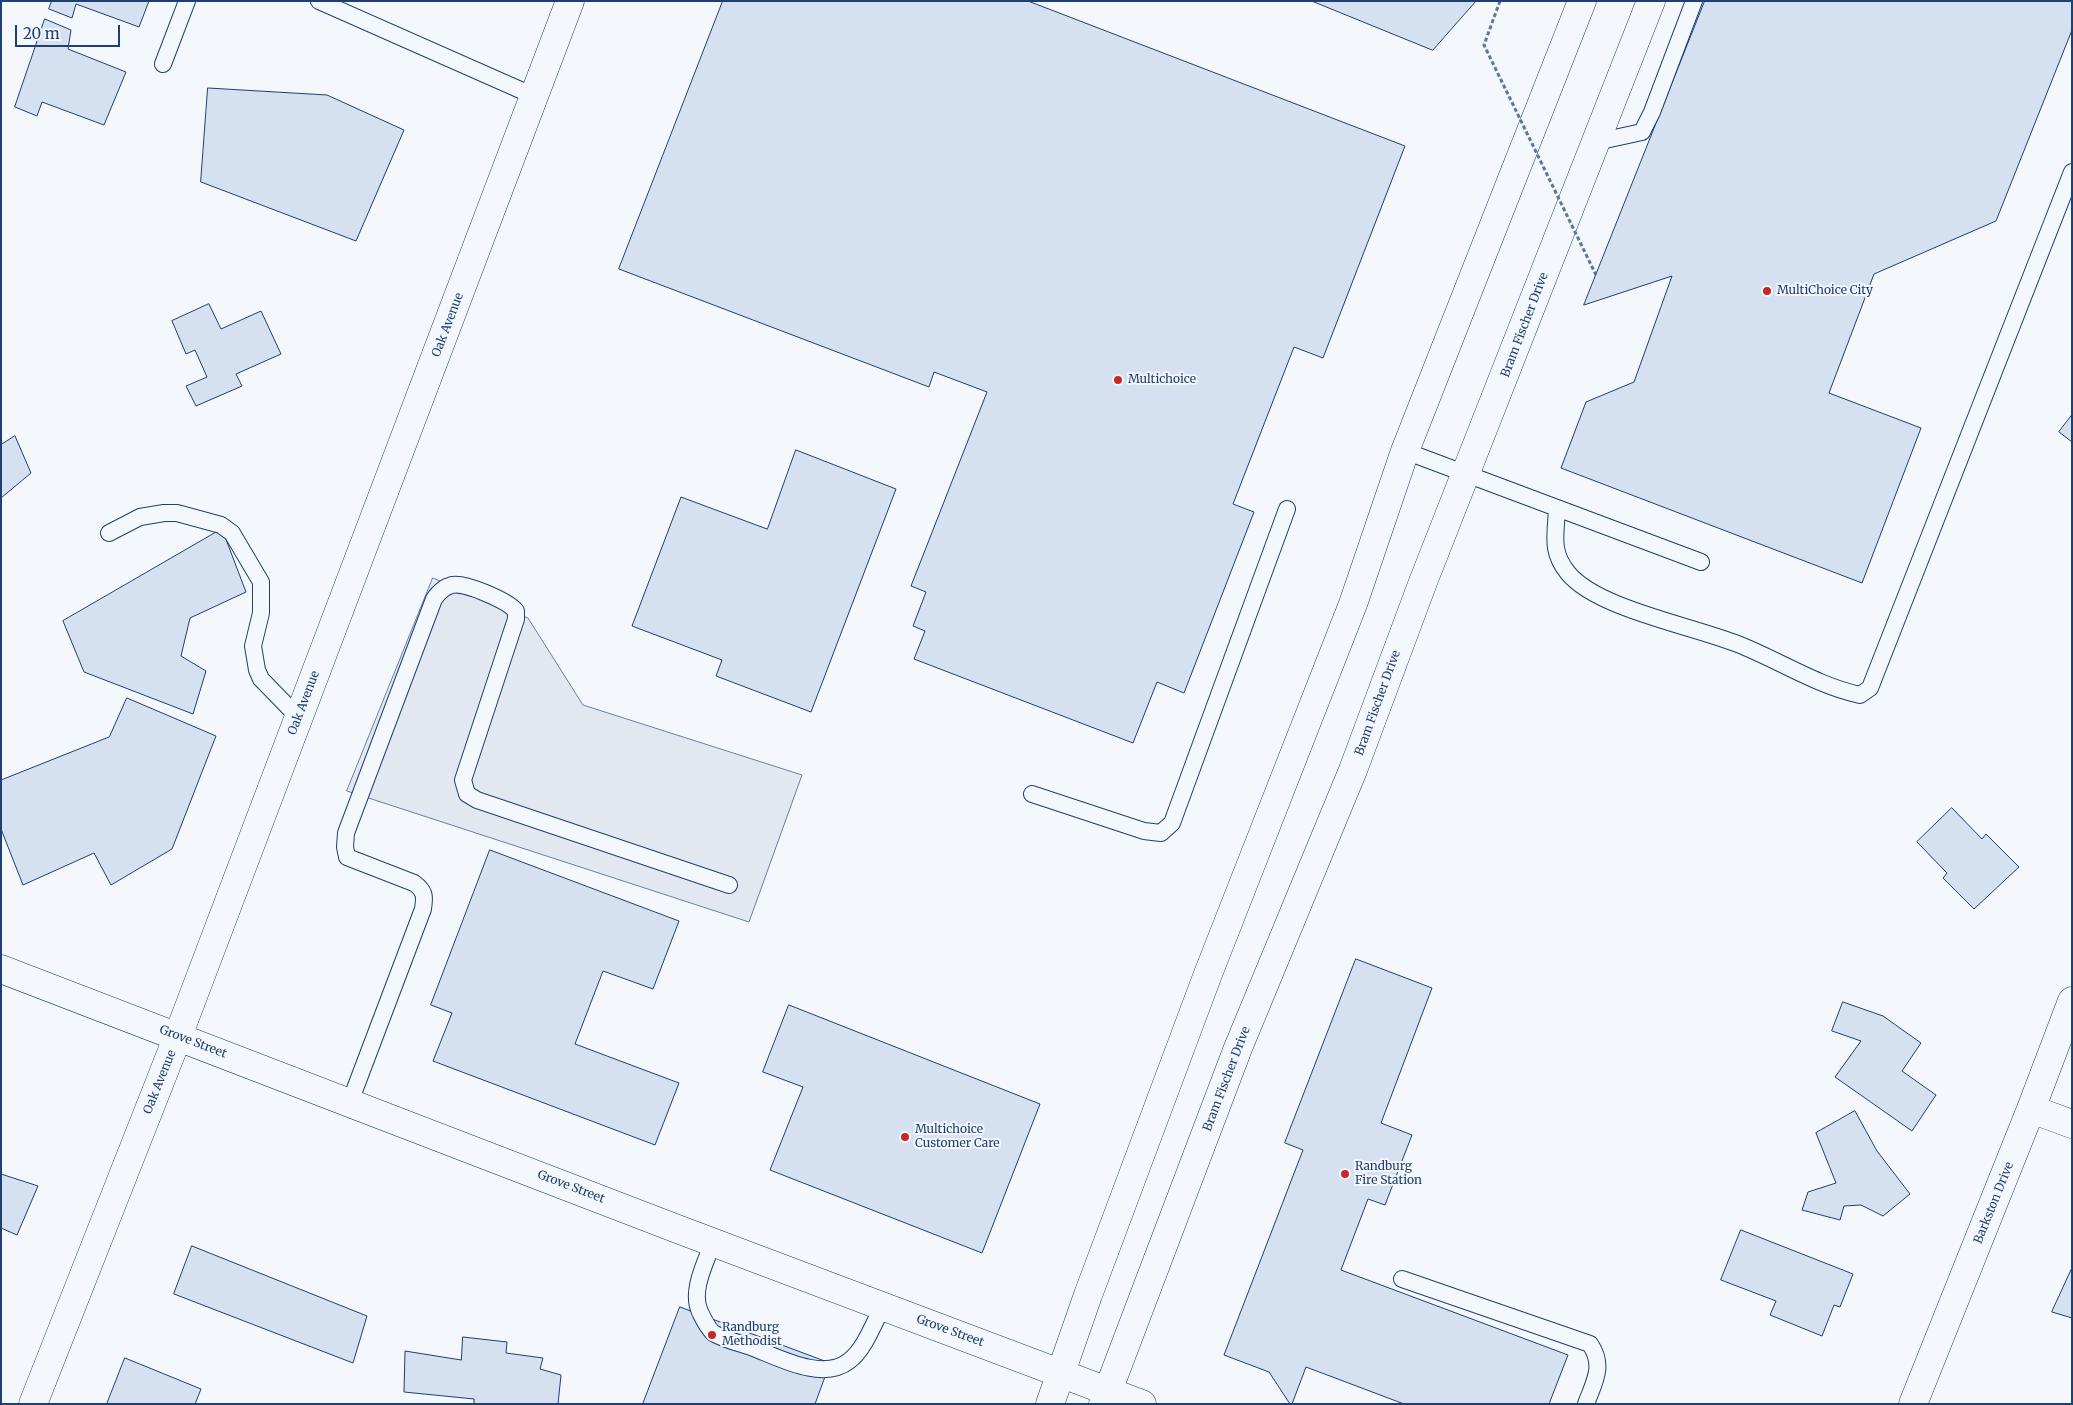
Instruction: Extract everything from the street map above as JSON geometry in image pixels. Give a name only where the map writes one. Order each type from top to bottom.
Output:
[{"type":"street","name":"Oak Avenue","points":[[33,1404],[178,1036],[570,1]]},
{"type":"street","points":[[1050,1404],[1060,1372],[1208,974],[1353,604],[1405,451],[1582,1]]},
{"type":"street","name":"Bram Fischer Drive","points":[[1106,1397],[1238,1048],[1354,770],[1423,582],[1651,1]]},
{"type":"street","name":"Grove Street","points":[[1,968],[712,1242],[1060,1372],[1106,1397],[1142,1404]]},
{"type":"street","name":"Barkston Drive","points":[[1913,1404],[2072,1001]]},
{"type":"street","points":[[2031,1109],[2072,1124]]},
{"type":"lane","points":[[163,64],[187,1]]},
{"type":"lane","points":[[319,1],[534,96]]},
{"type":"lane","points":[[1596,142],[1642,132],[1652,112],[1694,1]]},
{"type":"lane","points":[[1557,508],[1557,558],[1570,575],[1599,597],[1743,646],[1837,690],[1860,695],[1870,688],[2072,172]]},
{"type":"lane","points":[[1405,451],[1701,562]]},
{"type":"lane","points":[[1032,794],[1144,831],[1161,833],[1172,822],[1287,509]]},
{"type":"lane","points":[[109,533],[140,517],[164,512],[177,513],[212,523],[232,533],[261,582],[261,613],[253,646],[257,670],[261,679],[299,718]]},
{"type":"lane","points":[[350,1102],[423,909],[425,897],[423,890],[414,883],[348,857],[345,847],[346,834],[434,599],[445,588],[453,585],[464,586],[508,603],[516,611],[516,620],[463,780],[467,794],[478,800],[728,885]]},
{"type":"lane","points":[[712,1242],[698,1291],[699,1311],[713,1333],[806,1367],[823,1369],[838,1367],[850,1361],[862,1344],[883,1306]]},
{"type":"lane","points":[[1402,1279],[1590,1344],[1598,1356],[1597,1372],[1586,1404]]},
{"type":"path","points":[[1500,1],[1484,45],[1596,275]]},
{"type":"shaded area","points":[[433,578],[528,618],[583,705],[802,775],[749,922],[347,791]]},
{"type":"building","points":[[52,1],[149,1],[139,27],[76,4],[72,18],[49,9]]},
{"type":"building","name":"Multichoice","points":[[723,1],[1028,1],[1405,146],[1323,358],[1294,347],[1233,504],[1254,512],[1184,693],[1157,682],[1133,743],[914,659],[925,631],[913,626],[926,592],[911,586],[987,392],[934,372],[929,387],[619,269]]},
{"type":"building","points":[[1312,1],[1476,1],[1433,50]]},
{"type":"building","name":"MultiChoice City","points":[[1705,1],[2072,1],[2072,30],[1996,221],[1874,274],[1829,393],[1921,428],[1862,583],[1561,468],[1586,402],[1634,382],[1672,276],[1584,305]]},
{"type":"building","points":[[45,19],[71,30],[68,49],[126,72],[104,125],[42,102],[37,116],[15,107]]},
{"type":"building","points":[[208,88],[327,95],[404,130],[356,241],[201,182]]},
{"type":"building","points":[[209,304],[221,329],[261,311],[281,354],[236,374],[242,386],[196,406],[186,386],[207,377],[195,350],[186,354],[172,321]]},
{"type":"building","points":[[2072,415],[2072,442],[2059,432]]},
{"type":"building","points":[[15,436],[31,473],[1,498],[1,445]]},
{"type":"building","points":[[796,450],[896,489],[811,712],[716,676],[722,660],[632,626],[681,497],[767,529]]},
{"type":"building","points":[[222,529],[246,592],[190,618],[181,656],[206,671],[193,714],[84,672],[63,621]]},
{"type":"building","points":[[127,698],[216,736],[172,849],[111,885],[94,853],[23,885],[1,829],[1,780],[109,737]]},
{"type":"building","points":[[1952,808],[1982,839],[1986,834],[2019,867],[1974,909],[1943,878],[1947,873],[1917,842]]},
{"type":"building","points":[[490,850],[679,921],[653,989],[603,971],[575,1044],[679,1083],[655,1145],[433,1061],[452,1013],[431,1005]]},
{"type":"building","name":"Randburg Fire Station","points":[[1356,959],[1432,988],[1381,1123],[1412,1135],[1385,1205],[1368,1199],[1341,1270],[1568,1355],[1549,1404],[1404,1404],[1306,1367],[1292,1404],[1290,1404],[1269,1372],[1224,1355],[1303,1150],[1285,1143]]},
{"type":"building","points":[[1843,1002],[1883,1016],[1921,1043],[1902,1071],[1936,1095],[1912,1131],[1835,1077],[1861,1041],[1832,1031]]},
{"type":"building","name":"Multichoice Customer Care","points":[[789,1005],[1040,1104],[982,1253],[770,1170],[803,1087],[763,1072]]},
{"type":"building","points":[[1855,1111],[1877,1151],[1910,1194],[1883,1216],[1861,1205],[1844,1206],[1840,1220],[1802,1210],[1808,1192],[1836,1183],[1816,1133]]},
{"type":"building","points":[[1,1174],[38,1186],[17,1235],[1,1228]]},
{"type":"building","points":[[1741,1230],[1853,1274],[1840,1307],[1834,1305],[1822,1336],[1770,1315],[1776,1301],[1721,1280]]},
{"type":"building","points":[[192,1246],[367,1316],[353,1363],[174,1294]]},
{"type":"building","points":[[2072,1268],[2072,1318],[2052,1312]]},
{"type":"building","name":"Randburg Methodist","points":[[680,1307],[830,1363],[815,1404],[643,1404]]},
{"type":"building","points":[[463,1337],[507,1342],[506,1353],[543,1358],[540,1369],[561,1375],[558,1404],[474,1404],[474,1399],[404,1392],[405,1351],[461,1360]]},
{"type":"building","points":[[125,1358],[201,1389],[195,1404],[107,1404]]},
{"type":"place","name":"MultiChoice City","points":[[1767,291]]},
{"type":"place","name":"Multichoice","points":[[1118,380]]},
{"type":"place","name":"Multichoice Customer Care","points":[[905,1137]]},
{"type":"place","name":"Randburg Fire Station","points":[[1345,1174]]},
{"type":"place","name":"Randburg Methodist","points":[[712,1335]]}]
